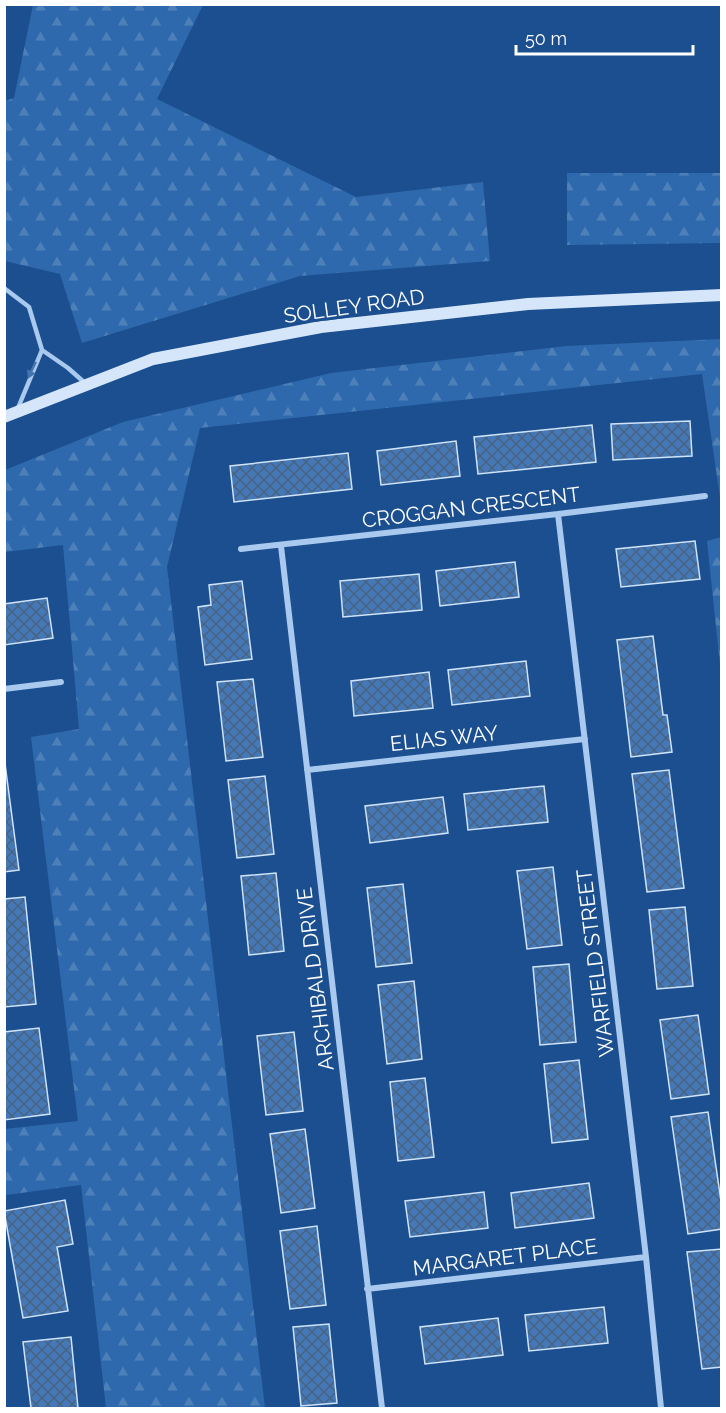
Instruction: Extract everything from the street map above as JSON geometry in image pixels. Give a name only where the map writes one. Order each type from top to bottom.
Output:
[{"type":"main road","name":"SOLLEY ROAD","points":[[10,415],[153,359],[321,327],[528,304],[722,295]]},
{"type":"street","name":"CROGGAN CRESCENT","points":[[241,549],[705,496]]},
{"type":"street","name":"WARFIELD STREET","points":[[558,514],[646,1257],[661,1408]]},
{"type":"street","name":"ARCHIBALD DRIVE","points":[[281,546],[382,1408]]},
{"type":"street","points":[[4,689],[61,682]]},
{"type":"street","name":"ELIAS WAY","points":[[307,770],[585,739]]},
{"type":"street","name":"MARGARET PLACE","points":[[367,1289],[646,1257]]},
{"type":"lane","points":[[4,288],[28,307],[42,350],[87,385]]},
{"type":"lane","points":[[10,415],[42,350]]},
{"type":"green space","points":[[33,5],[203,5],[157,99],[356,197],[483,182],[490,261],[300,276],[82,343],[60,274],[5,261],[5,101],[14,98]]},
{"type":"green space","points":[[567,173],[721,173],[721,243],[567,245]]},
{"type":"green space","points":[[721,339],[721,504],[702,374],[200,428],[167,567],[265,1408],[106,1408],[81,1185],[6,1195],[5,1188],[5,1129],[78,1121],[31,737],[79,729],[63,545],[5,552],[5,470],[123,422],[331,373],[566,346]]},
{"type":"green space","points":[[722,537],[721,674],[707,541]]},
{"type":"building","points":[[690,421],[692,456],[613,460],[611,424]]},
{"type":"building","points":[[592,425],[596,462],[478,474],[474,437]]},
{"type":"building","points":[[456,441],[460,476],[381,485],[377,451]]},
{"type":"building","points":[[348,453],[352,489],[234,502],[230,466]]},
{"type":"building","points":[[695,541],[700,579],[621,587],[616,549]]},
{"type":"building","points":[[515,562],[519,597],[440,606],[436,571]]},
{"type":"building","points":[[419,574],[422,610],[343,617],[340,581]]},
{"type":"building","points":[[242,581],[252,659],[205,665],[198,607],[211,605],[209,585]]},
{"type":"building","points":[[47,598],[53,638],[4,645],[4,604]]},
{"type":"building","points":[[653,636],[663,715],[667,715],[672,752],[631,757],[617,640]]},
{"type":"building","points":[[526,661],[530,696],[452,705],[448,670]]},
{"type":"building","points":[[429,672],[433,708],[354,716],[351,681]]},
{"type":"building","points":[[253,679],[263,757],[226,761],[217,682]]},
{"type":"building","points":[[4,756],[19,870],[4,872]]},
{"type":"building","points":[[669,770],[684,888],[647,892],[632,774]]},
{"type":"building","points":[[265,776],[274,854],[237,858],[228,780]]},
{"type":"building","points":[[544,786],[548,822],[468,830],[464,794]]},
{"type":"building","points":[[443,797],[448,833],[370,843],[365,806]]},
{"type":"building","points":[[553,867],[562,945],[527,949],[517,871]]},
{"type":"building","points":[[276,873],[284,951],[249,955],[241,876]]},
{"type":"building","points":[[403,884],[412,963],[376,967],[367,888]]},
{"type":"building","points":[[25,897],[36,1004],[4,1007],[4,899]]},
{"type":"building","points":[[685,907],[693,986],[657,989],[649,910]]},
{"type":"building","points":[[569,964],[576,1042],[540,1045],[533,967]]},
{"type":"building","points":[[414,981],[422,1059],[387,1064],[378,985]]},
{"type":"building","points":[[698,1015],[709,1094],[671,1099],[660,1020]]},
{"type":"building","points":[[39,1028],[50,1114],[4,1120],[4,1032]]},
{"type":"building","points":[[294,1032],[303,1111],[266,1115],[257,1036]]},
{"type":"building","points":[[579,1060],[588,1139],[552,1143],[544,1064]]},
{"type":"building","points":[[425,1078],[434,1157],[398,1161],[390,1082]]},
{"type":"building","points":[[708,1112],[722,1208],[722,1229],[688,1234],[671,1117]]},
{"type":"building","points":[[305,1129],[315,1208],[281,1213],[270,1134]]},
{"type":"building","points":[[589,1183],[594,1218],[515,1228],[511,1193]]},
{"type":"building","points":[[484,1192],[488,1228],[410,1237],[405,1201]]},
{"type":"building","points":[[65,1200],[73,1244],[57,1247],[68,1311],[23,1318],[4,1211]]},
{"type":"building","points":[[317,1226],[326,1305],[290,1309],[280,1231]]},
{"type":"building","points":[[722,1249],[722,1367],[702,1369],[687,1252]]},
{"type":"building","points":[[604,1307],[608,1343],[529,1351],[525,1315]]},
{"type":"building","points":[[498,1318],[503,1355],[425,1364],[420,1327]]},
{"type":"building","points":[[329,1324],[337,1403],[301,1406],[293,1327]]},
{"type":"building","points":[[71,1337],[78,1408],[31,1408],[23,1342]]}]
